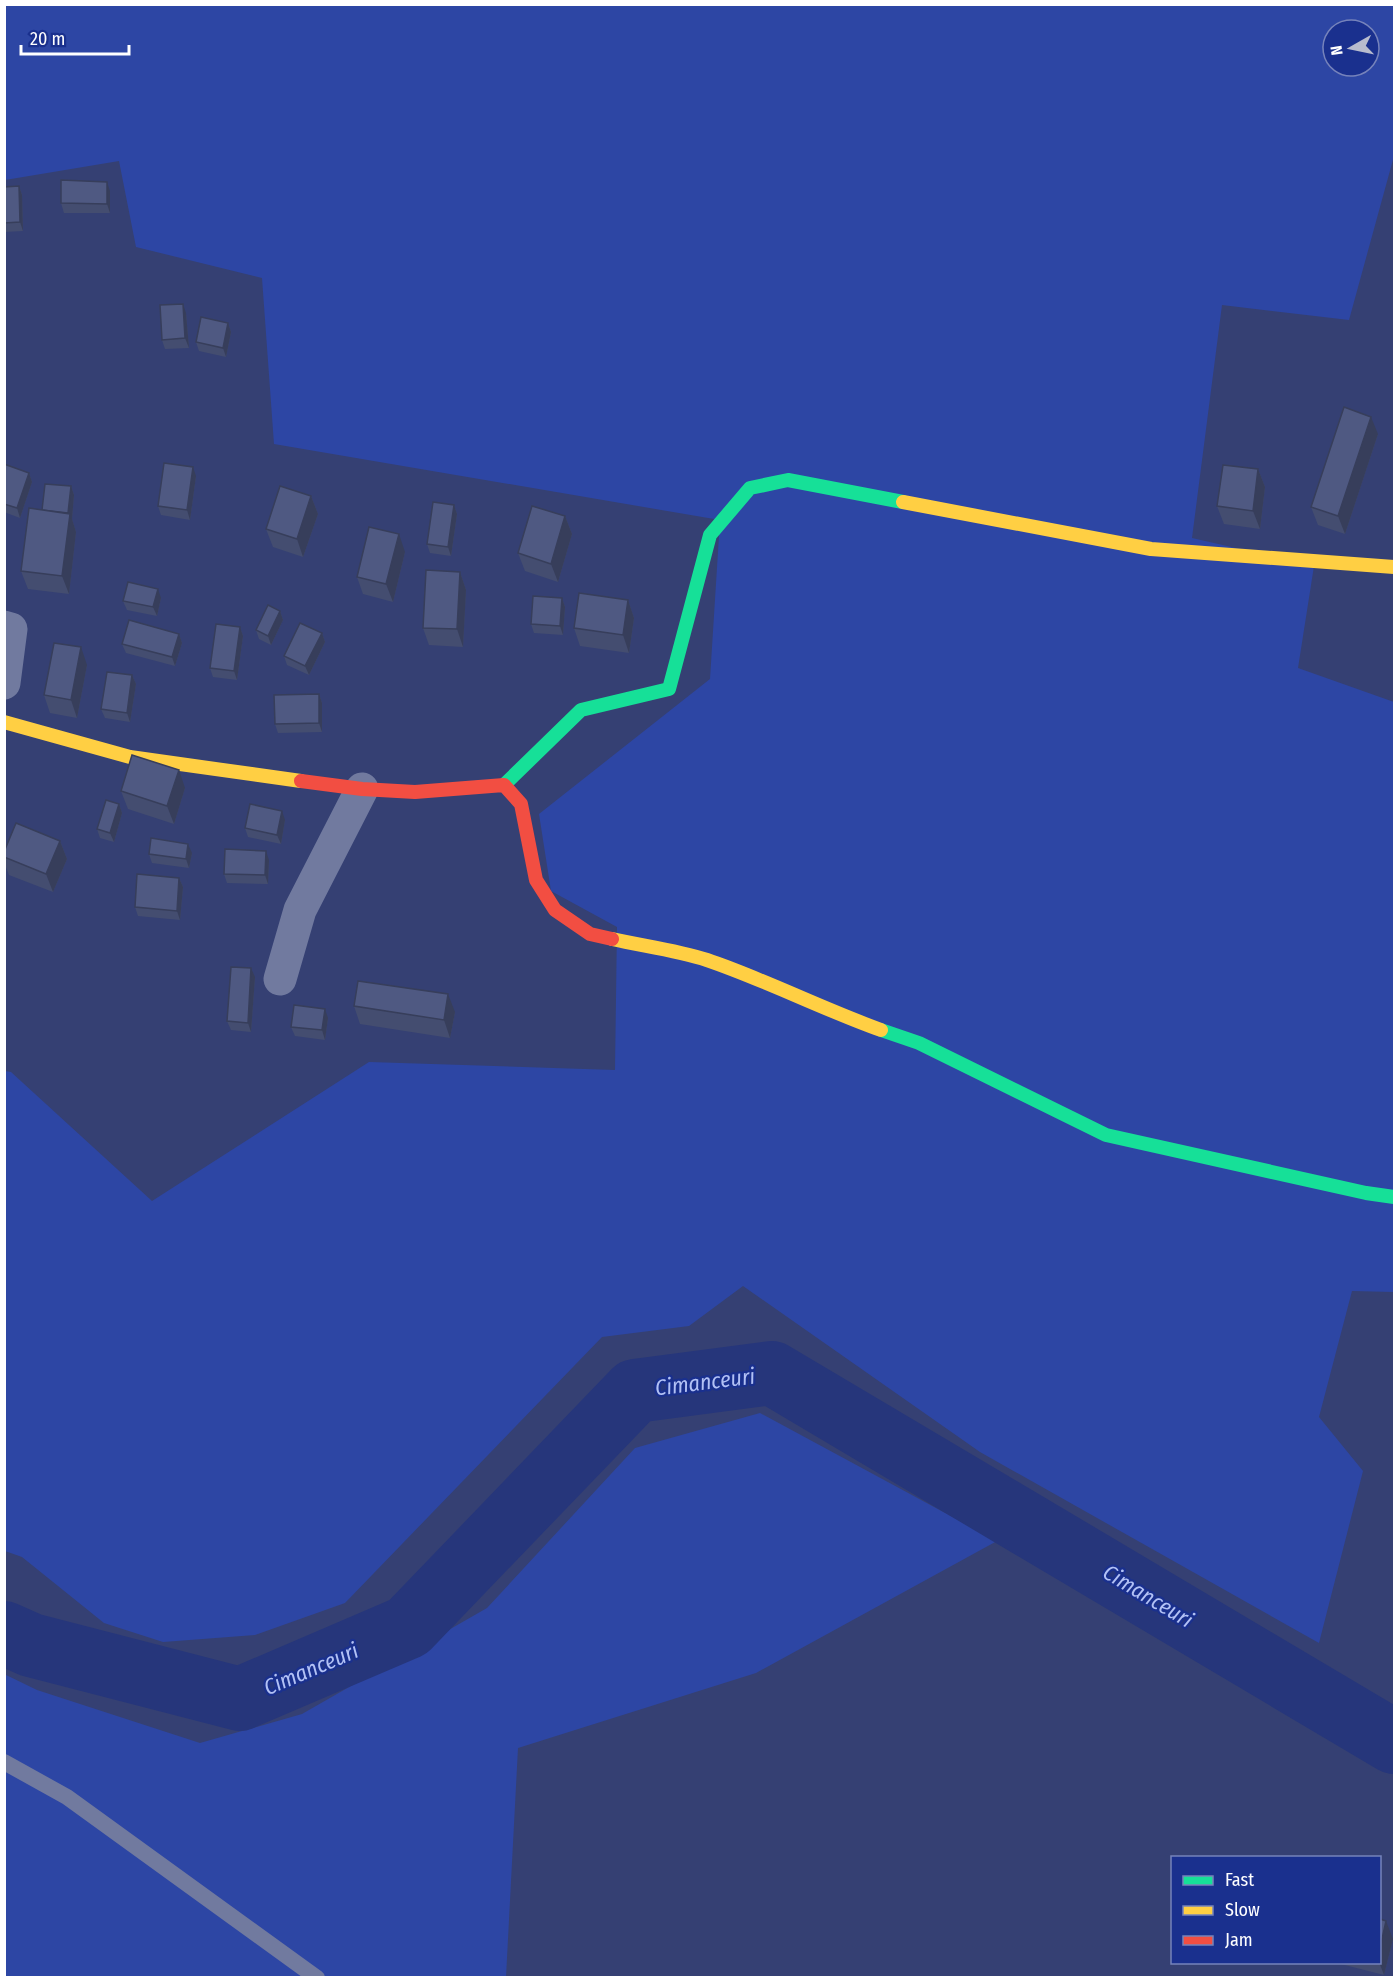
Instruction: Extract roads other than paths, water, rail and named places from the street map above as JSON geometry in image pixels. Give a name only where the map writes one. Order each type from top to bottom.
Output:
[{"type":"street","points":[[4,722],[130,757],[362,789],[415,792],[504,785],[581,710],[669,689],[710,535],[750,488],[788,480],[1151,549],[1395,567]]},
{"type":"street","points":[[4,627],[11,629],[4,683]]},
{"type":"street","points":[[504,785],[521,804],[536,880],[555,910],[590,934],[705,960],[767,983],[838,1015],[919,1043],[1106,1135],[1366,1193],[1395,1197]]},
{"type":"street","points":[[280,979],[300,910],[362,789]]},
{"type":"lane","points":[[4,1762],[67,1797],[317,1977]]},
{"type":"waterway","name":"Cimanceuri","points":[[4,1633],[31,1645],[240,1699],[408,1627],[635,1391],[772,1373],[1394,1742]]}]
